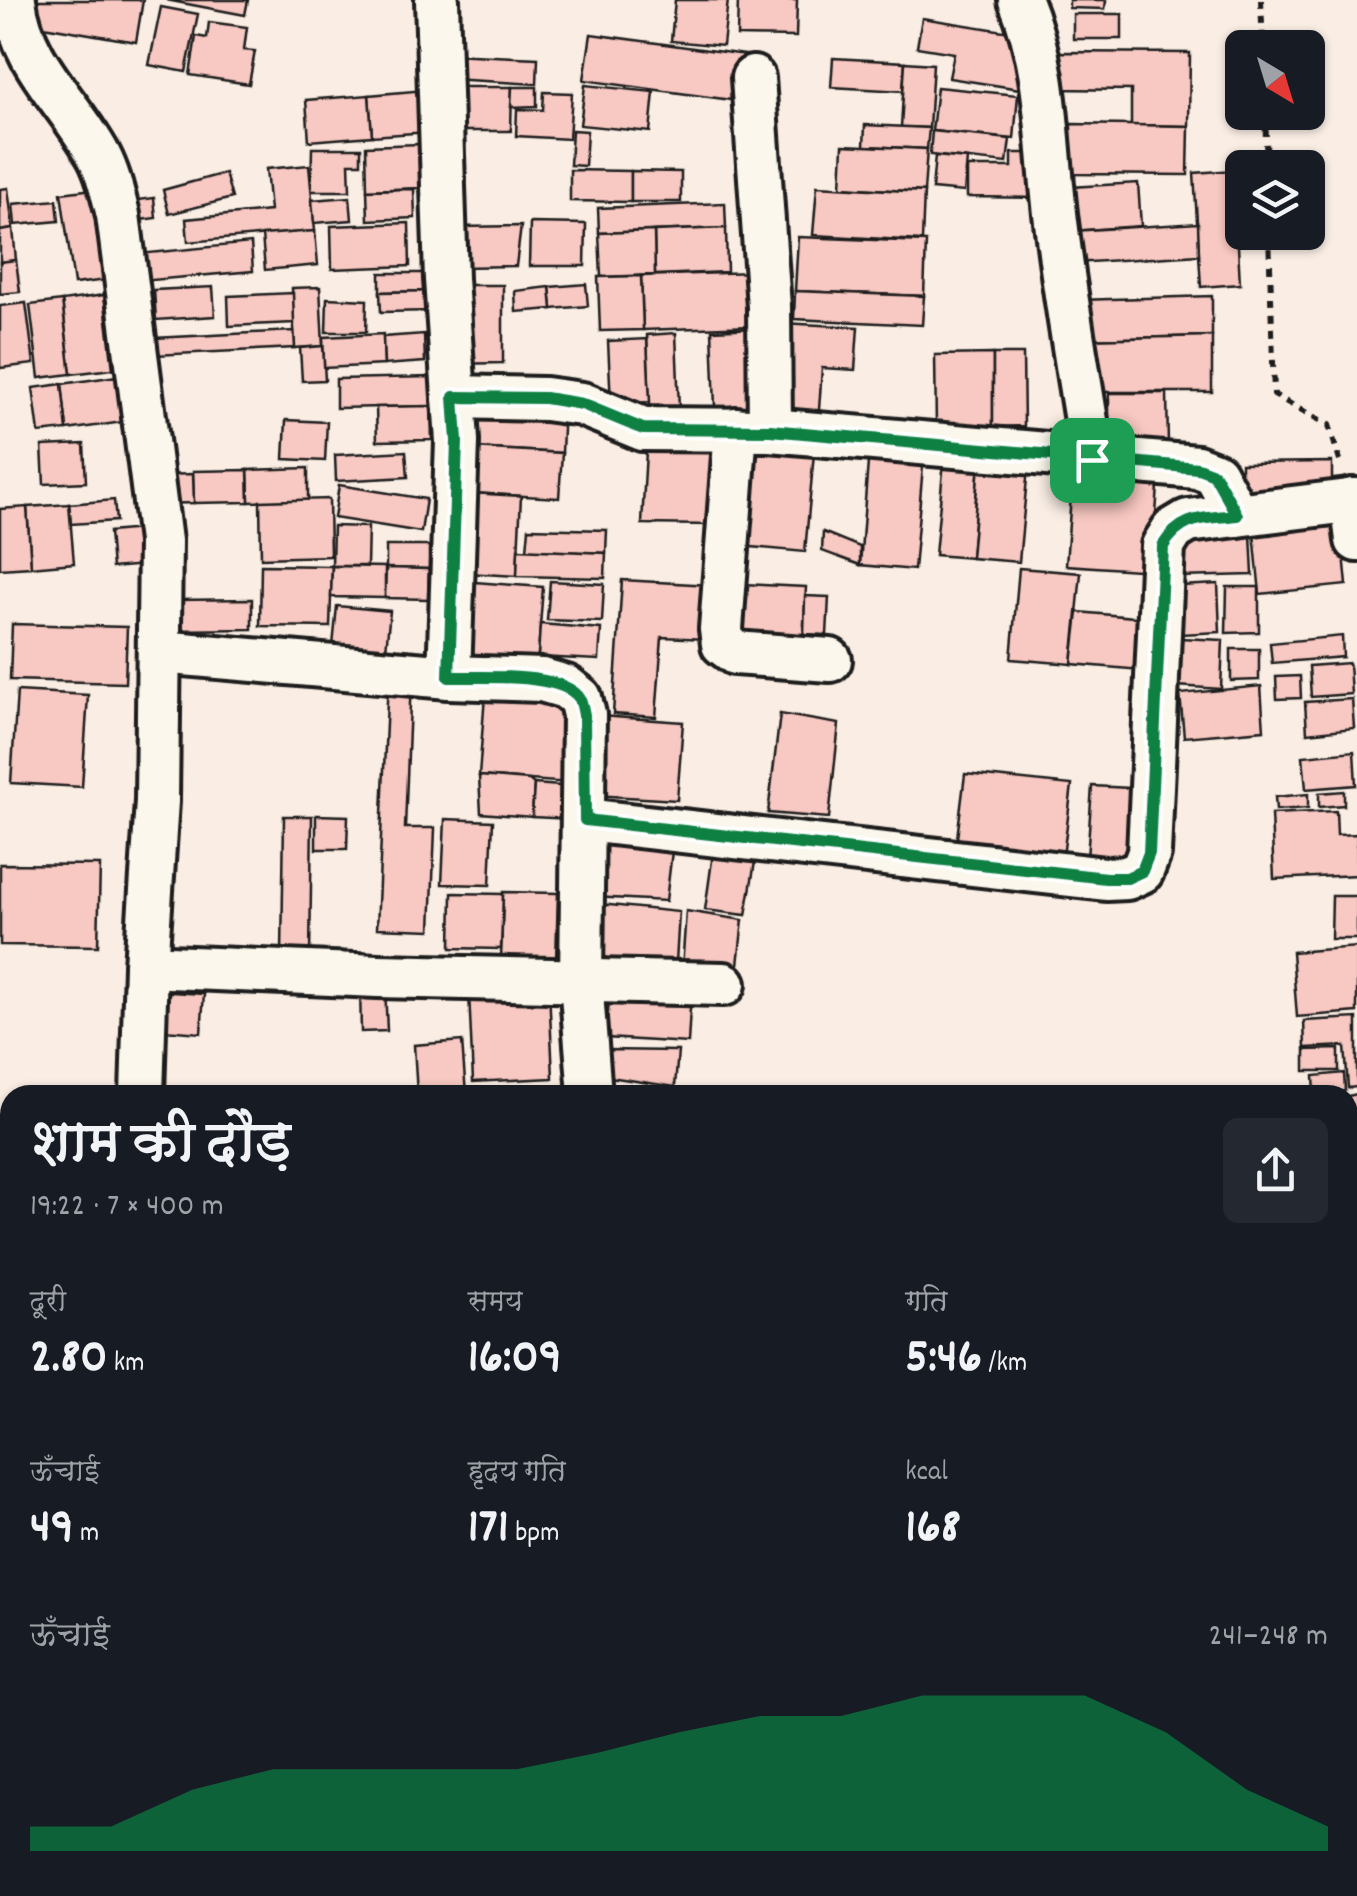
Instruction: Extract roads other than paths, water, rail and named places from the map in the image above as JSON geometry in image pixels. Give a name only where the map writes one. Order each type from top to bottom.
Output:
[{"type":"street","points":[[14,0],[18,30],[13,46],[32,60],[98,153],[110,181],[118,216],[160,541],[158,801],[142,1085]]},
{"type":"street","points":[[437,0],[446,278],[457,441],[449,677]]},
{"type":"street","points":[[1020,0],[1044,82],[1054,198],[1092,460]]},
{"type":"street","points":[[753,78],[768,307],[753,430],[720,630],[723,644],[735,653],[830,660]]},
{"type":"street","points":[[454,397],[545,398],[582,404],[643,429],[753,430],[1198,468],[1214,474],[1237,515]]},
{"type":"street","points":[[585,820],[1127,878],[1142,871],[1149,853],[1163,546],[1173,530],[1188,521],[1237,515],[1355,513]]},
{"type":"street","points":[[160,652],[449,677],[542,680],[566,687],[580,698],[584,715],[585,820],[581,981],[589,1085]]},
{"type":"street","points":[[146,966],[724,984]]}]
